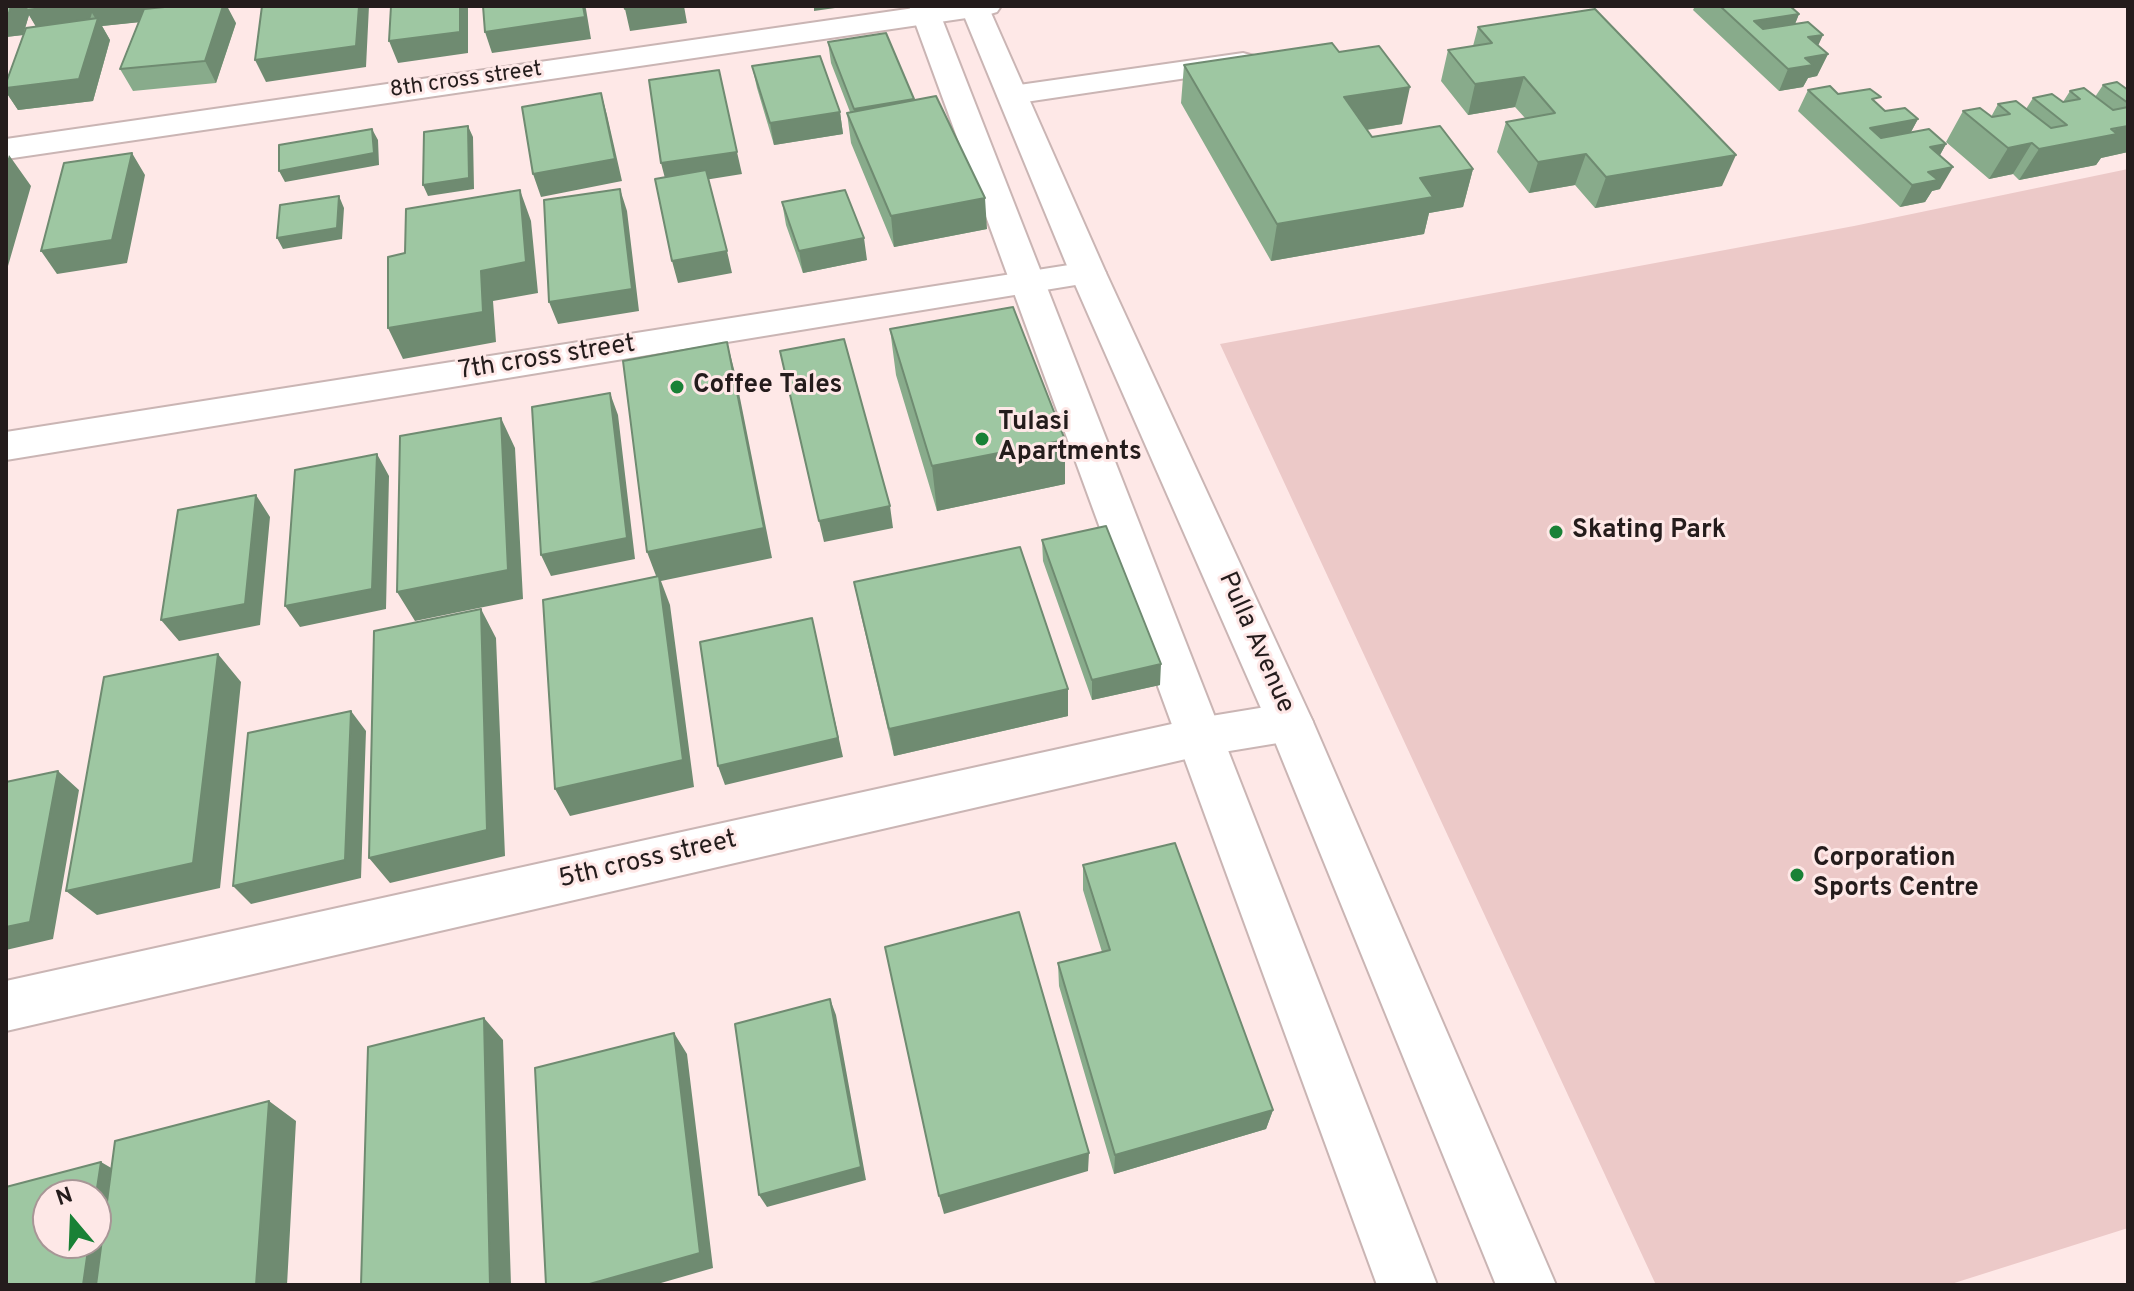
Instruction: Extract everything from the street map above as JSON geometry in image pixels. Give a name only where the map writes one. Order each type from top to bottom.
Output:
[{"type":"street","name":"8th cross street","points":[[6,149],[925,10],[978,7]]},
{"type":"street","name":"Pulla Avenue","points":[[978,7],[1088,273],[1290,722],[1526,1285]]},
{"type":"street","points":[[925,10],[1407,1285]]},
{"type":"street","points":[[1012,95],[1276,57]]},
{"type":"street","name":"7th cross street","points":[[6,446],[1088,273]]},
{"type":"street","name":"5th cross street","points":[[6,1006],[1199,737],[1290,722]]},
{"type":"shaded area","name":"Corporation Sports Centre","points":[[2128,169],[2128,1228],[1948,1285],[1656,1285],[1220,344],[1854,226]]},
{"type":"building","points":[[27,6],[60,6],[26,10]]},
{"type":"building","points":[[223,6],[205,61],[120,69],[144,9]]},
{"type":"building","points":[[262,6],[359,6],[356,46],[255,60]]},
{"type":"building","points":[[391,6],[460,6],[460,32],[389,41]]},
{"type":"building","points":[[483,6],[583,6],[585,17],[485,32]]},
{"type":"building","points":[[1720,6],[1790,6],[1799,14],[1754,21],[1763,29],[1808,22],[1823,35],[1808,37],[1828,54],[1805,58],[1813,65],[1788,69]]},
{"type":"building","points":[[1595,9],[1736,155],[1606,177],[1586,154],[1538,162],[1506,122],[1555,113],[1524,77],[1475,84],[1448,50],[1492,43],[1478,27]]},
{"type":"building","points":[[98,18],[79,79],[6,88],[26,28]]},
{"type":"building","points":[[886,33],[914,99],[854,109],[828,42]]},
{"type":"building","points":[[1332,43],[1339,52],[1379,46],[1410,87],[1344,97],[1372,137],[1440,126],[1473,169],[1420,178],[1433,197],[1277,224],[1184,65]]},
{"type":"building","points":[[820,56],[840,112],[770,123],[752,66]]},
{"type":"building","points":[[719,70],[737,152],[661,163],[649,80]]},
{"type":"building","points":[[2117,82],[2128,90],[2128,103],[2103,85]]},
{"type":"building","points":[[1830,86],[1838,94],[1870,89],[1881,97],[1872,99],[1885,111],[1905,108],[1918,119],[1870,128],[1881,138],[1929,129],[1946,144],[1930,147],[1953,167],[1928,172],[1938,180],[1912,185],[1808,90]]},
{"type":"building","points":[[2084,88],[2113,110],[2128,107],[2128,126],[2111,129],[2117,134],[2039,149],[2032,143],[2008,148],[1963,111],[1980,108],[1992,117],[2010,114],[1998,104],[2016,101],[2051,128],[2067,125],[2033,98],[2052,94],[2063,102],[2080,99],[2070,91]]},
{"type":"building","points":[[601,93],[615,159],[533,174],[522,107]]},
{"type":"building","points":[[936,96],[985,198],[891,216],[847,113]]},
{"type":"building","points":[[468,126],[469,178],[423,185],[424,132]]},
{"type":"building","points":[[372,129],[374,153],[279,171],[279,145]]},
{"type":"building","points":[[132,153],[112,240],[41,251],[64,163]]},
{"type":"building","points":[[706,170],[727,251],[672,261],[655,179]]},
{"type":"building","points":[[620,189],[632,289],[549,302],[544,200]]},
{"type":"building","points":[[520,190],[526,262],[481,271],[483,312],[388,328],[388,257],[405,253],[406,209]]},
{"type":"building","points":[[845,190],[864,238],[799,251],[782,202]]},
{"type":"building","points":[[339,196],[337,228],[277,238],[280,205]]},
{"type":"building","name":"Tulasi Apartments","points":[[1013,307],[1065,440],[932,466],[890,329]]},
{"type":"building","points":[[844,339],[890,506],[819,521],[780,351]]},
{"type":"building","points":[[727,342],[764,528],[647,552],[623,361]]},
{"type":"building","points":[[610,393],[627,538],[541,555],[532,407]]},
{"type":"building","points":[[501,418],[508,570],[397,592],[400,436]]},
{"type":"building","points":[[377,454],[372,589],[285,606],[295,470]]},
{"type":"building","points":[[256,495],[245,604],[161,620],[178,510]]},
{"type":"building","points":[[1106,526],[1161,664],[1092,680],[1042,540]]},
{"type":"building","points":[[1020,547],[1068,689],[889,729],[854,582]]},
{"type":"building","points":[[659,576],[683,760],[555,789],[543,600]]},
{"type":"building","points":[[481,609],[487,830],[369,858],[374,631]]},
{"type":"building","points":[[812,618],[838,738],[718,766],[700,642]]},
{"type":"building","points":[[218,654],[193,863],[66,891],[104,677]]},
{"type":"building","points":[[351,711],[345,860],[233,886],[248,733]]},
{"type":"building","points":[[58,771],[30,922],[6,927],[6,782]]},
{"type":"building","points":[[1175,843],[1273,1110],[1115,1155],[1058,963],[1110,950],[1083,865]]},
{"type":"building","points":[[1019,912],[1089,1153],[939,1196],[885,947]]},
{"type":"building","points":[[830,999],[861,1167],[759,1195],[735,1024]]},
{"type":"building","points":[[484,1018],[490,1285],[361,1285],[368,1047]]},
{"type":"building","points":[[674,1033],[700,1253],[586,1285],[546,1285],[535,1068]]},
{"type":"building","points":[[269,1101],[256,1285],[96,1285],[99,1259],[112,1259],[110,1179],[115,1141]]},
{"type":"building","points":[[101,1162],[98,1179],[36,1179]]},
{"type":"building","points":[[32,1180],[32,1259],[87,1259],[83,1285],[6,1285],[6,1187]]},
{"type":"place","name":"Coffee Tales","points":[[677,387]]},
{"type":"place","name":"Tulasi Apartments","points":[[982,439]]},
{"type":"place","name":"Skating Park","points":[[1556,532]]},
{"type":"place","name":"Corporation Sports Centre","points":[[1797,875]]}]
